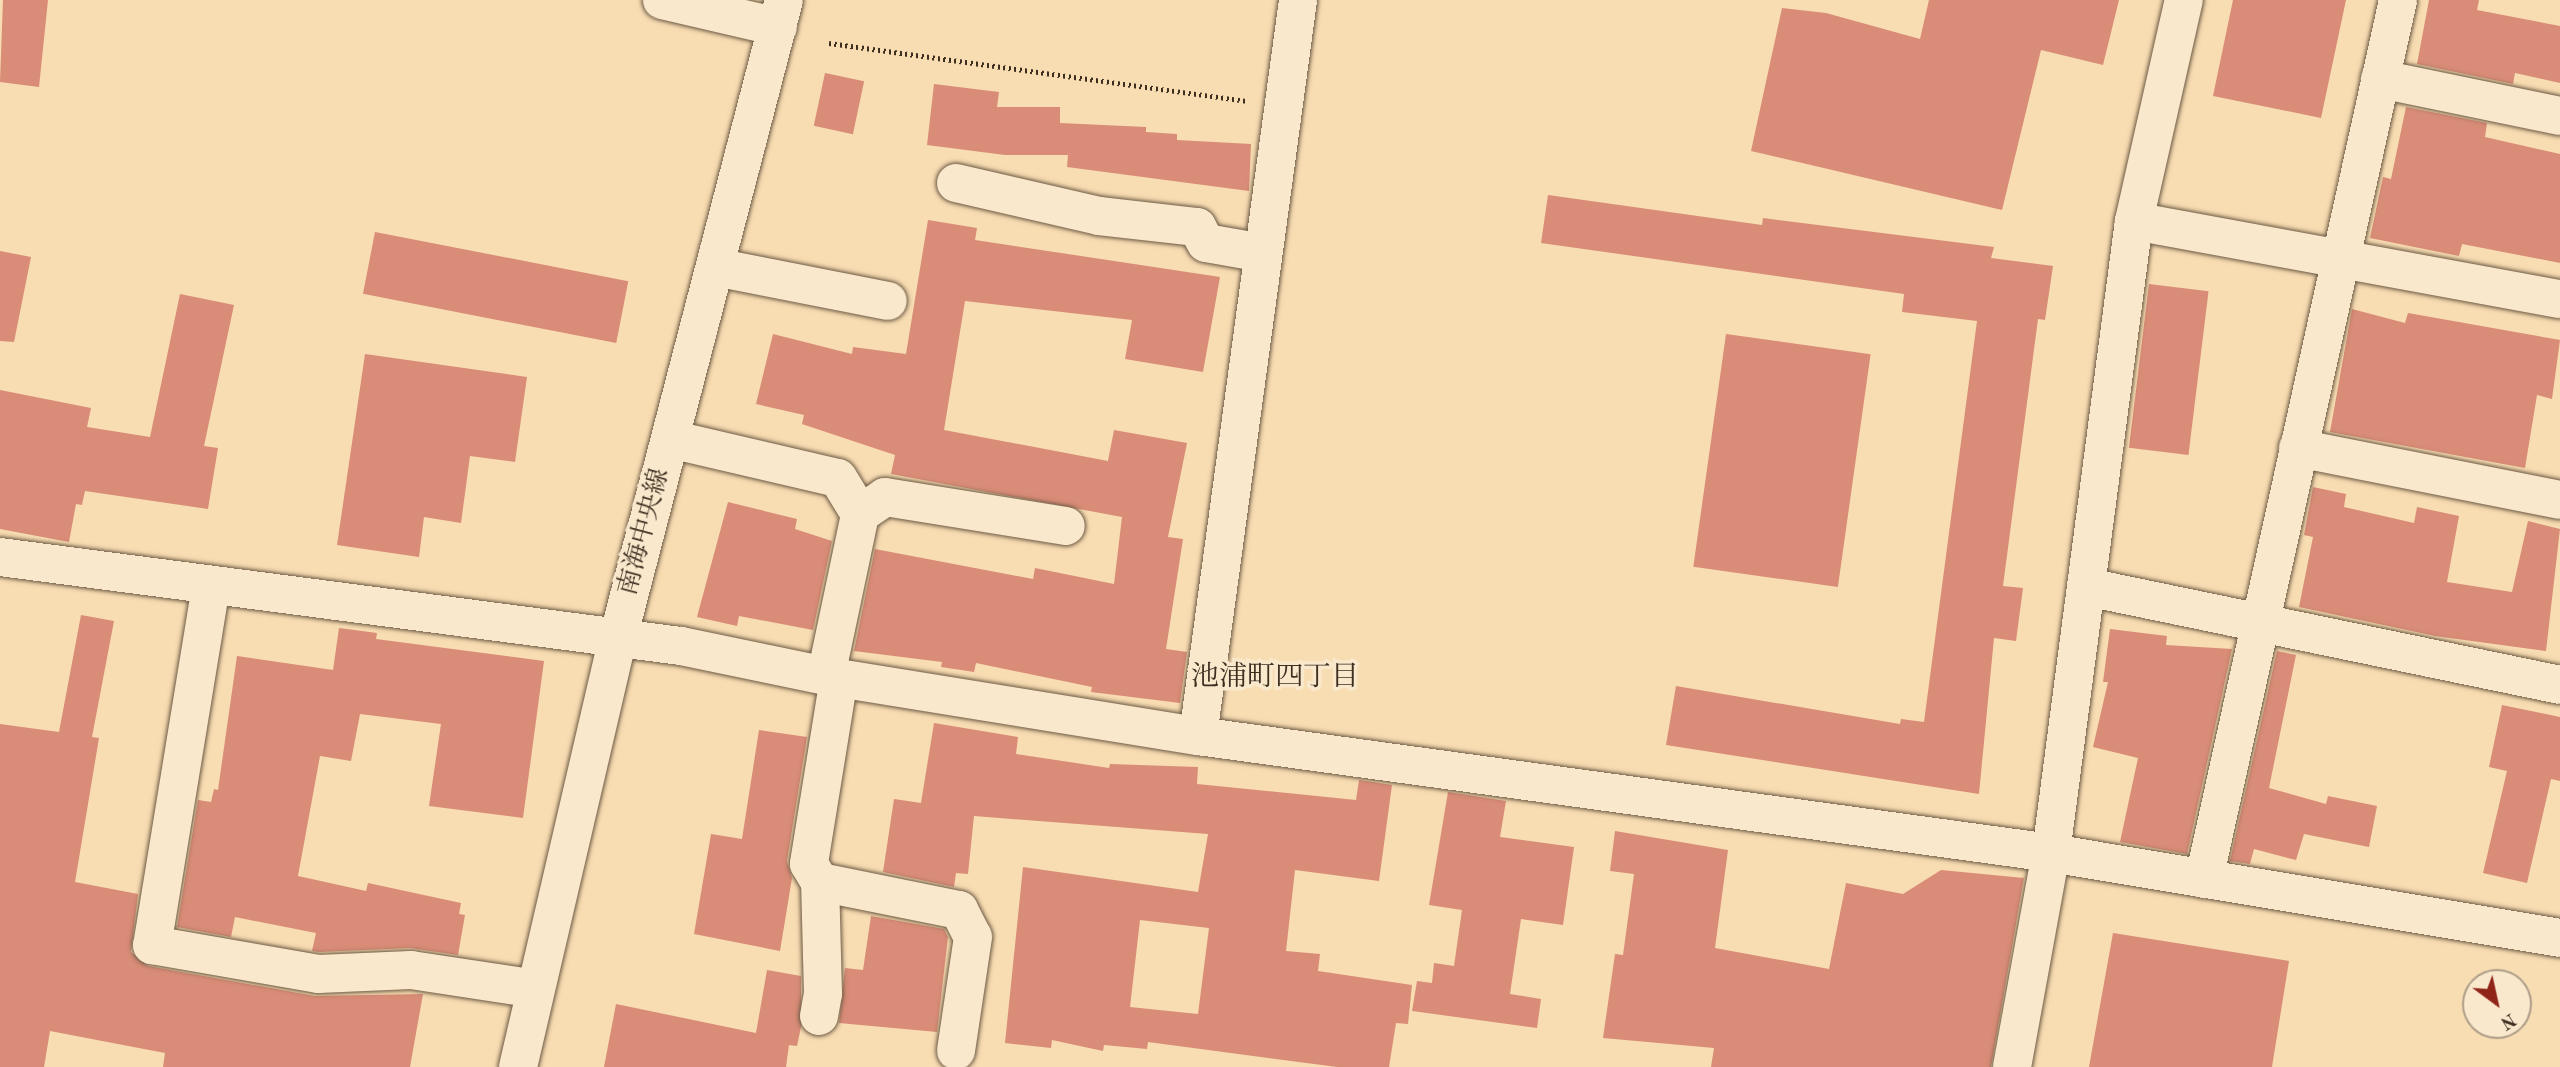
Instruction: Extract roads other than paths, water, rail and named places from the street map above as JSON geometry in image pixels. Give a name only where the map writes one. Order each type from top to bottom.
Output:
[{"type":"street","points":[[662,0],[781,13]]},
{"type":"street","points":[[1198,736],[1298,0]]},
{"type":"street","points":[[2012,1067],[2051,853],[2134,221],[2184,0]]},
{"type":"street","points":[[2204,879],[2398,0]]},
{"type":"street","name":"南海中央線","points":[[518,1067],[617,642],[781,13]]},
{"type":"street","points":[[2380,79],[2560,116]]},
{"type":"street","points":[[956,183],[1099,216],[1197,227],[1206,243],[1264,253]]},
{"type":"street","points":[[2134,221],[2560,299]]},
{"type":"street","points":[[715,267],[888,301]]},
{"type":"street","points":[[670,439],[838,478],[860,514],[833,677],[809,864],[820,882],[823,994],[819,1016]]},
{"type":"street","points":[[2298,448],[2560,500]]},
{"type":"street","points":[[860,514],[886,497],[1066,526]]},
{"type":"street","points":[[0,557],[617,642],[681,646],[833,677],[1198,736],[2051,853],[2560,937]]},
{"type":"street","points":[[211,586],[152,945],[318,974],[411,970],[536,989]]},
{"type":"street","points":[[2087,587],[2560,685]]},
{"type":"street","points":[[820,882],[959,910],[973,937],[956,1051]]},
{"type":"district","name":"池浦町四丁目","points":[[1275,678]]}]
